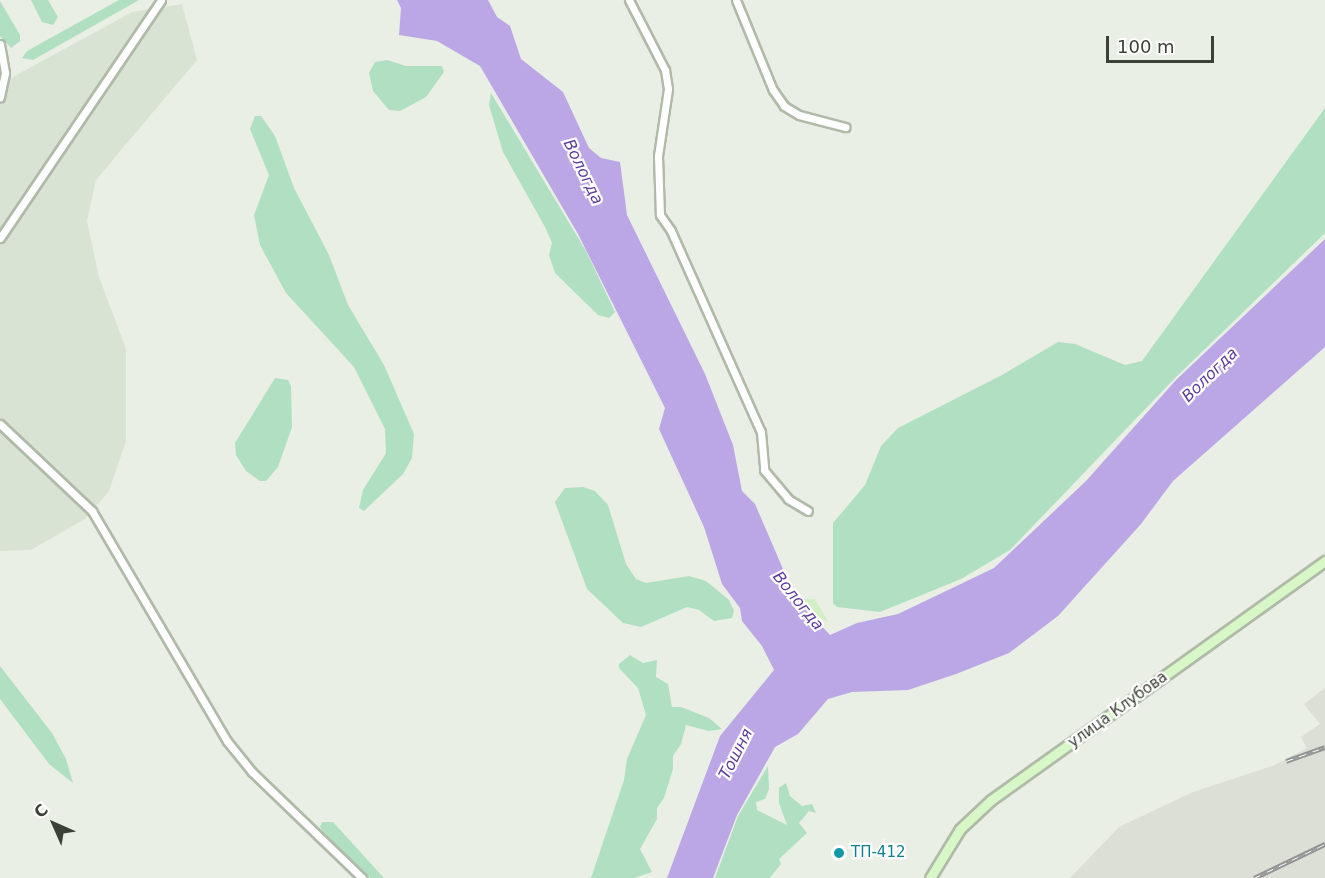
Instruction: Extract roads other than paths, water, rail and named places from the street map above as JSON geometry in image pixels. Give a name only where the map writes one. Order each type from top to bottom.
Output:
[{"type":"main road","name":"улица Клубова","points":[[930,878],[960,830],[991,800],[1325,561]]},
{"type":"street","points":[[0,238],[161,0]]},
{"type":"street","points":[[629,0],[665,70],[668,89],[658,156],[660,215],[671,231],[762,432],[764,470],[788,499],[808,511]]},
{"type":"street","points":[[736,0],[773,90],[784,106],[799,115],[845,127]]},
{"type":"street","points":[[0,44],[5,73],[0,97]]},
{"type":"street","points":[[0,424],[92,511],[227,741],[252,772],[362,878]]},
{"type":"water","points":[[397,0],[488,0],[497,17],[510,26],[521,59],[563,92],[589,148],[601,158],[620,162],[627,215],[705,374],[733,445],[742,491],[755,504],[796,599],[830,635],[857,623],[898,614],[994,568],[1086,481],[1176,380],[1325,239],[1325,347],[1173,481],[1141,524],[1058,616],[1009,653],[956,674],[908,690],[852,692],[828,699],[798,734],[775,747],[737,815],[713,878],[667,878],[720,736],[774,670],[762,646],[742,621],[740,608],[722,584],[704,527],[659,429],[665,408],[578,234],[480,66],[437,41],[399,35],[401,8]]},
{"type":"railway","points":[[1286,761],[1325,747]]},
{"type":"railway","points":[[1254,878],[1325,844]]},
{"type":"place","name":"ТП-412","points":[[839,853]]},
{"type":"water label","name":"Вологда","points":[[583,172]]},
{"type":"water label","name":"Вологда","points":[[1210,375]]},
{"type":"water label","name":"Вологда","points":[[798,601]]},
{"type":"water label","name":"Тошня","points":[[736,754]]}]
